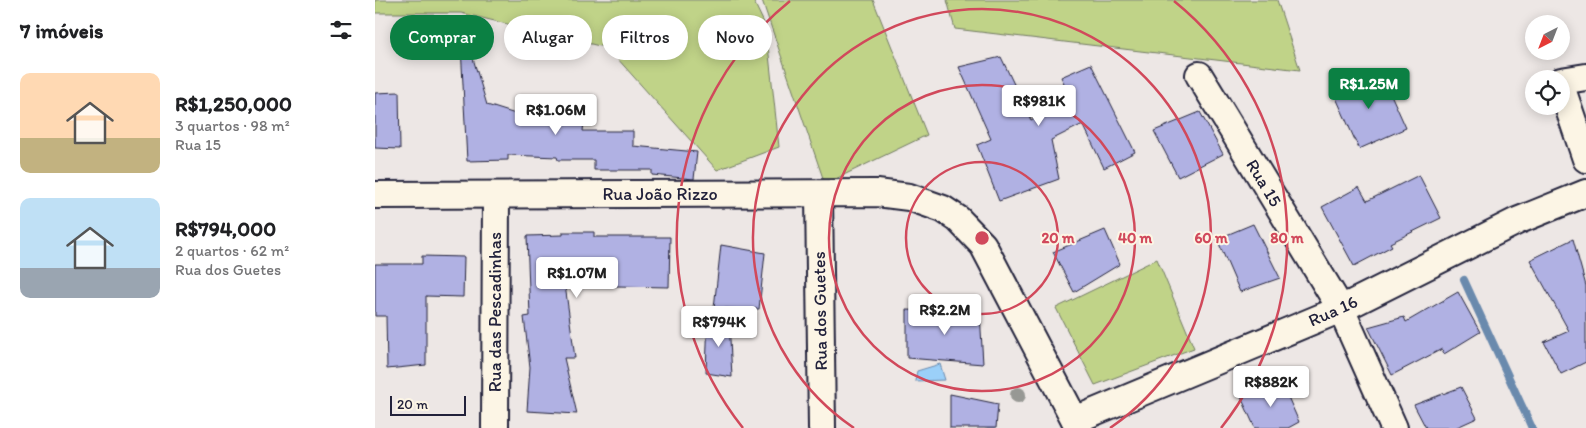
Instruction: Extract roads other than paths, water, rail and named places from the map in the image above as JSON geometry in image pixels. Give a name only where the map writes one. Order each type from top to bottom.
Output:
[{"type":"street","name":"Rua 15","points":[[1199,74],[1341,309],[1394,428]]},
{"type":"street","points":[[1570,80],[1586,77]]},
{"type":"street","points":[[1570,112],[1586,159]]},
{"type":"street","name":"Rua João Rizzo","points":[[375,195],[877,193],[909,198],[943,209],[958,219],[983,246],[1077,424]]},
{"type":"street","name":"Rua 16","points":[[1077,424],[1341,309],[1517,221],[1586,193]]},
{"type":"street","name":"Rua dos Guetes","points":[[819,194],[822,428]]},
{"type":"street","name":"Rua das Pescadinhas","points":[[495,195],[495,428]]},
{"type":"water","points":[[940,364],[945,380],[915,381],[917,371]]},
{"type":"waterway","points":[[1464,280],[1532,428]]}]
